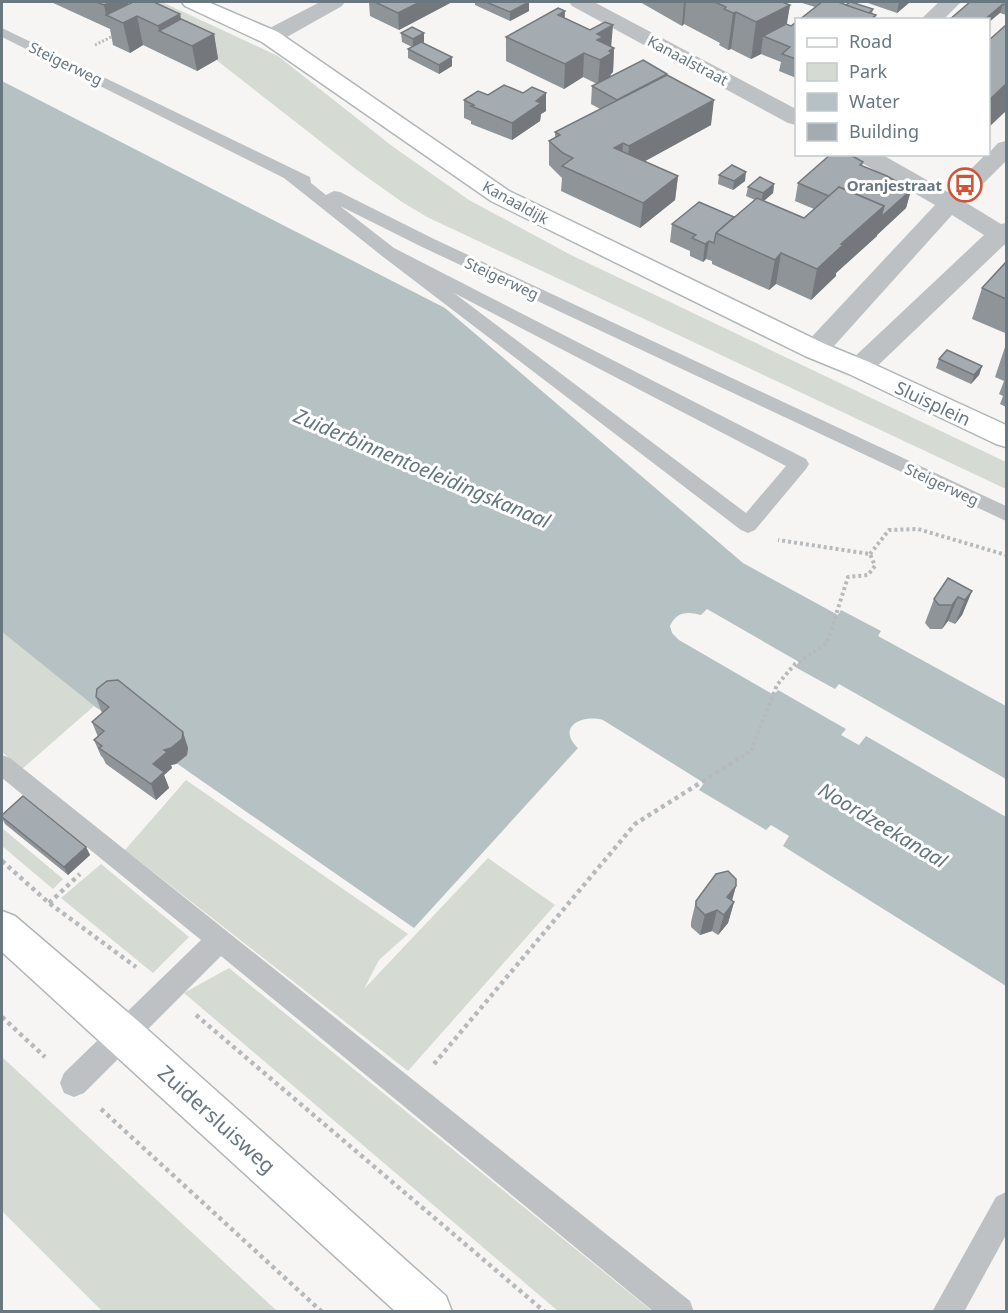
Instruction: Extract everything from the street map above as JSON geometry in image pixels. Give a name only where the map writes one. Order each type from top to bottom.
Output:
[{"type":"street","name":"Kanaaldijk","points":[[192,2],[270,37],[500,196],[815,351],[859,368]]},
{"type":"street","points":[[270,37],[335,2]]},
{"type":"street","name":"Kanaalstraat","points":[[579,2],[795,117]]},
{"type":"street","points":[[932,18],[951,2]]},
{"type":"street","points":[[815,351],[951,203],[1006,148]]},
{"type":"street","points":[[859,368],[973,258],[1005,234],[867,156]]},
{"type":"street","name":"Sluisplein","points":[[859,368],[1006,437]]},
{"type":"street","name":"Zuidersluisweg","points":[[2,928],[430,1311]]},
{"type":"lane","name":"Steigerweg","points":[[2,32],[439,248],[1006,514]]},
{"type":"lane","points":[[290,174],[388,252],[748,525],[799,464],[388,252]]},
{"type":"lane","points":[[2,765],[679,1311]]},
{"type":"lane","points":[[74,1083],[220,939]]},
{"type":"lane","points":[[947,1311],[1006,1207]]},
{"type":"path","points":[[64,61],[116,34]]},
{"type":"path","points":[[748,525],[776,540],[870,554]]},
{"type":"path","points":[[870,554],[889,530],[918,529],[1006,555]]},
{"type":"path","points":[[409,1093],[635,824],[695,784],[751,751],[777,685],[795,664],[827,643],[848,577],[868,575],[875,566],[870,554]]},
{"type":"path","points":[[2,861],[50,903],[168,992],[545,1311]]},
{"type":"path","points":[[2,1017],[322,1311]]},
{"type":"green space","points":[[94,2],[162,2],[278,56],[392,146],[469,200],[571,255],[1006,462],[1006,489],[427,217],[357,170],[215,59]]},
{"type":"green space","points":[[2,632],[94,706],[22,769],[2,752]]},
{"type":"green space","points":[[186,780],[408,934],[379,960],[364,989],[488,858],[555,905],[408,1071],[125,850]]},
{"type":"green space","points":[[2,828],[63,879],[53,889],[2,846]]},
{"type":"green space","points":[[101,864],[189,937],[153,973],[61,898]]},
{"type":"green space","points":[[229,968],[652,1311],[558,1311],[184,993]]},
{"type":"green space","points":[[2,1057],[277,1311],[102,1311],[2,1211]]},
{"type":"water","points":[[2,81],[445,308],[743,563],[838,615],[841,610],[881,631],[878,636],[1006,706],[1006,779],[839,684],[835,689],[795,667],[799,662],[707,609],[701,615],[687,613],[679,615],[670,626],[672,633],[679,640],[774,695],[778,690],[846,729],[841,735],[859,745],[866,736],[1006,817],[1006,986],[783,846],[789,836],[771,825],[766,830],[699,790],[704,783],[603,720],[595,719],[587,719],[574,724],[570,734],[578,748],[414,928],[94,706],[2,632]]},
{"type":"building","points":[[133,2],[154,2],[180,14],[158,26],[137,16],[123,23],[106,15]]},
{"type":"building","points":[[375,2],[420,2],[398,13]]},
{"type":"building","points":[[486,2],[529,2],[510,12]]},
{"type":"building","points":[[715,2],[782,2],[790,5],[756,22],[724,9],[726,7]]},
{"type":"building","points":[[822,2],[838,2],[876,15],[872,18],[802,18]]},
{"type":"building","points":[[850,2],[873,9],[869,13],[846,5]]},
{"type":"building","points":[[970,2],[1006,2],[1006,5],[1003,4],[986,18],[951,18]]},
{"type":"building","points":[[558,8],[565,11],[558,15],[590,30],[605,22],[613,25],[597,34],[603,37],[597,40],[614,48],[609,51],[612,53],[600,60],[584,53],[565,64],[506,37]]},
{"type":"building","points":[[181,19],[214,34],[192,46],[159,31]]},
{"type":"building","points":[[795,23],[795,59],[782,54],[790,47],[763,36],[786,24],[791,26]]},
{"type":"building","points":[[1006,25],[1006,84],[990,99],[990,39]]},
{"type":"building","points":[[412,27],[424,33],[413,39],[401,33]]},
{"type":"building","points":[[421,42],[452,57],[439,65],[408,49]]},
{"type":"building","points":[[643,60],[667,74],[617,100],[592,86]]},
{"type":"building","points":[[667,75],[714,100],[629,146],[623,143],[614,148],[678,176],[643,203],[562,166],[573,158],[549,141],[560,135],[555,132]]},
{"type":"building","points":[[504,85],[523,93],[532,87],[546,93],[536,101],[541,103],[512,123],[471,106],[474,105],[464,100],[478,91],[488,95]]},
{"type":"building","points":[[829,156],[852,156],[863,162],[860,165],[887,176],[911,190],[881,217],[884,206],[839,187],[829,196],[798,183]]},
{"type":"building","points":[[732,165],[746,172],[734,181],[719,175]]},
{"type":"building","points":[[760,177],[774,184],[763,193],[748,187]]},
{"type":"building","points":[[839,187],[884,206],[817,269],[781,253],[775,260],[716,233],[757,198],[804,218]]},
{"type":"building","points":[[699,202],[734,217],[716,233],[714,243],[709,241],[705,244],[692,238],[696,235],[672,224]]},
{"type":"building","points":[[1006,262],[1006,299],[982,288]]},
{"type":"building","points":[[947,350],[982,366],[974,375],[939,359]]},
{"type":"building","points":[[948,578],[972,591],[965,600],[958,597],[952,605],[939,605],[934,599]]},
{"type":"building","points":[[118,680],[183,732],[182,739],[171,748],[164,750],[167,752],[153,764],[164,772],[151,784],[99,748],[102,746],[94,740],[104,731],[92,722],[109,707],[96,697],[97,689],[107,681]]},
{"type":"building","points":[[23,796],[86,847],[64,867],[2,817]]},
{"type":"building","points":[[728,871],[736,879],[736,886],[727,897],[734,902],[724,915],[717,910],[705,915],[696,906],[696,901],[716,874]]},
{"type":"place","name":"Oranjestraat","points":[[965,185]]},
{"type":"water label","name":"Zuiderbinnentoeleidingskanaal","points":[[422,468]]},
{"type":"water label","name":"Noordzeekanaal","points":[[883,825]]}]
